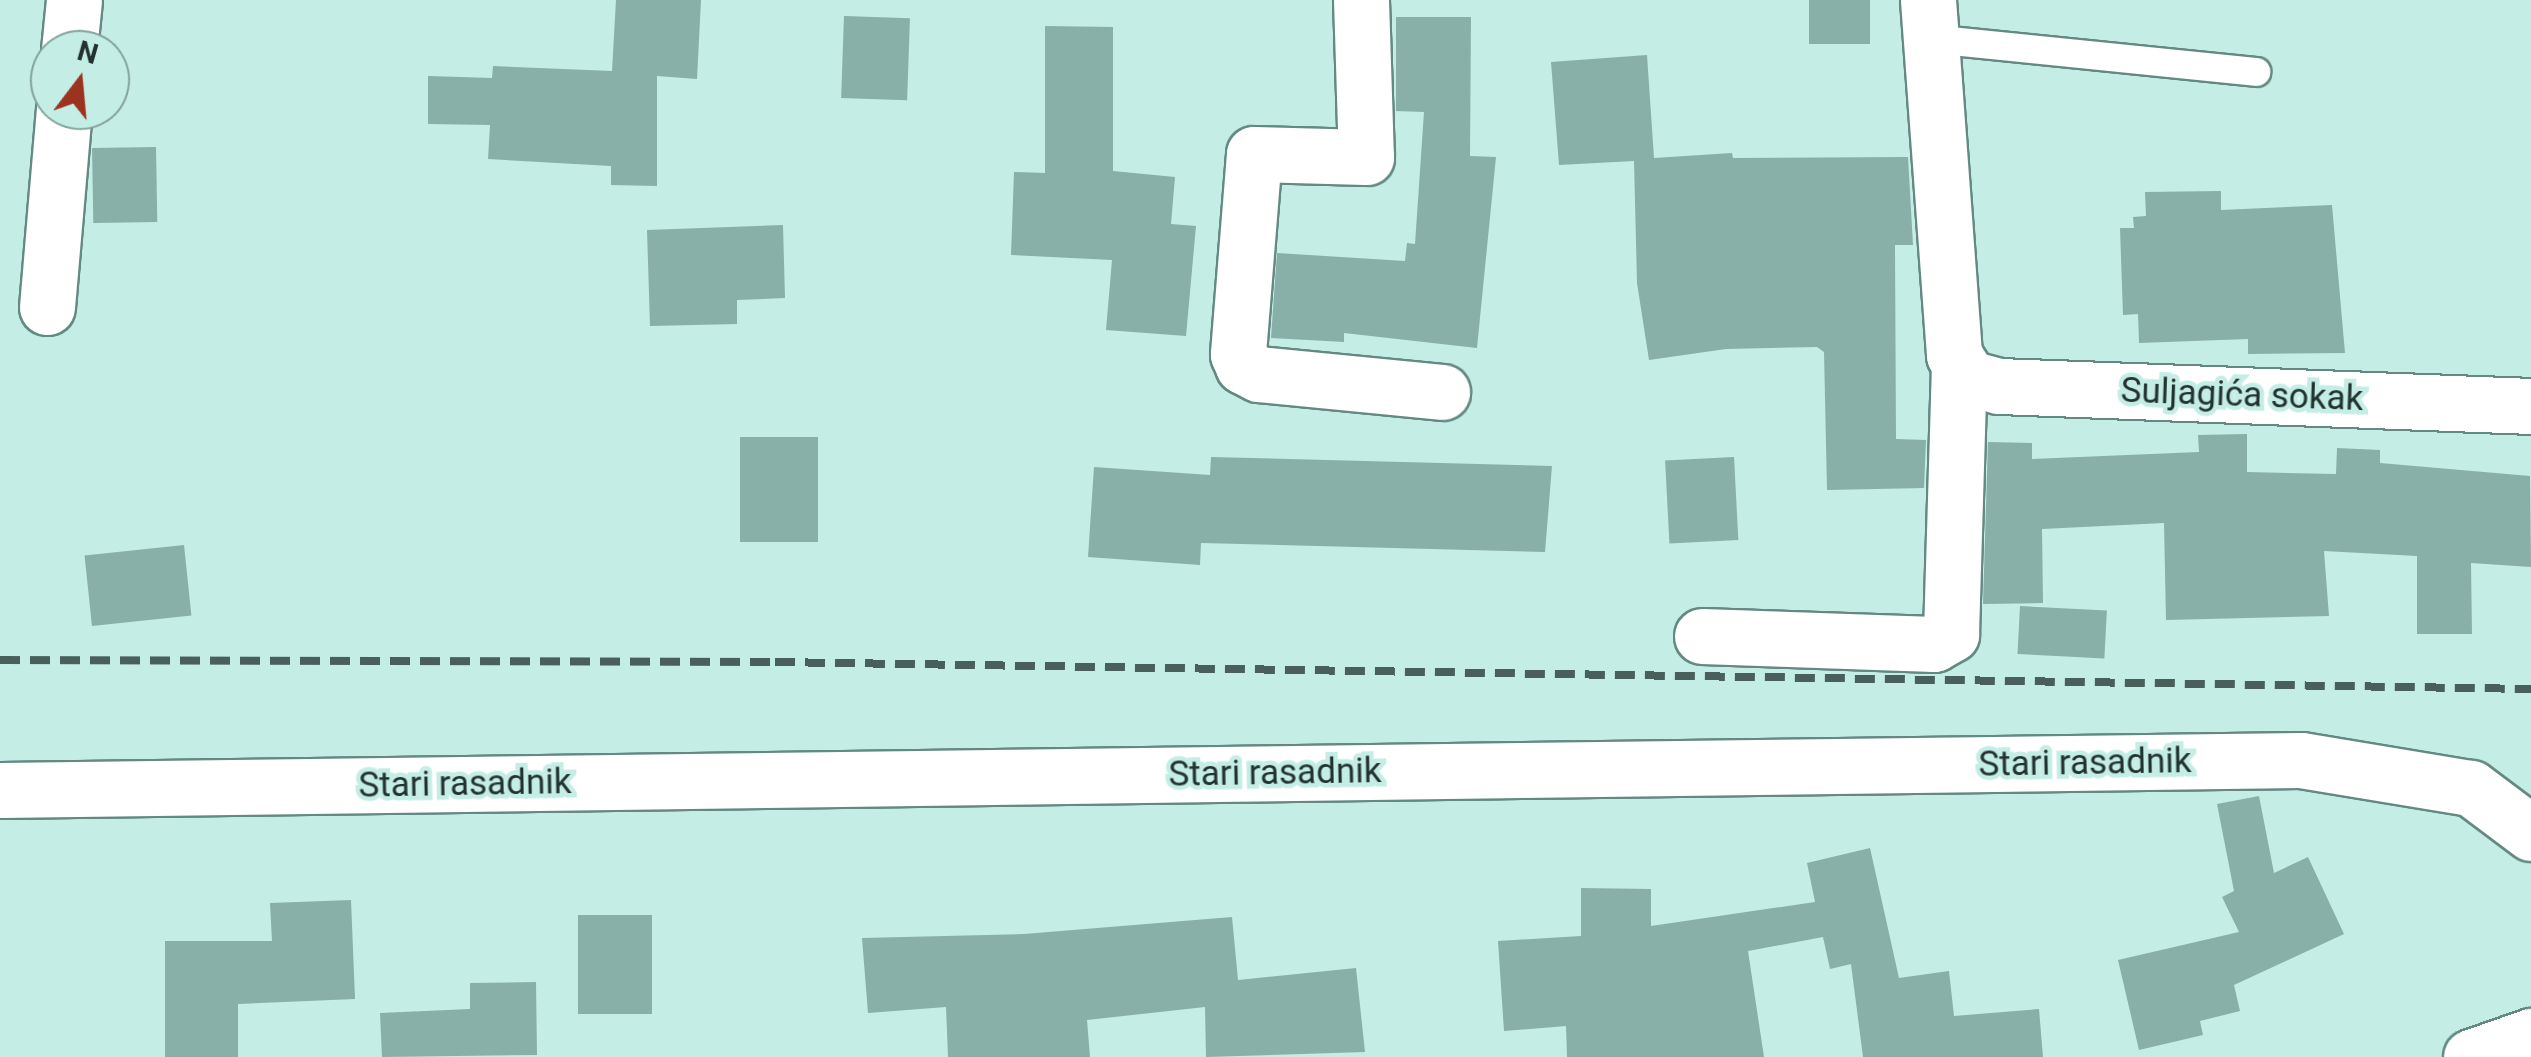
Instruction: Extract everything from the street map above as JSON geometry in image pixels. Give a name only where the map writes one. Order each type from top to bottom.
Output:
[{"type":"street","points":[[71,30],[74,0]]},
{"type":"street","points":[[1361,0],[1366,157],[1254,154],[1238,354],[1242,366],[1259,374],[1442,392]]},
{"type":"street","points":[[1702,636],[1934,644],[1951,634],[1959,368],[1930,20]]},
{"type":"street","points":[[46,307],[62,130]]},
{"type":"street","name":"Suljagića sokak","points":[[1959,368],[1970,378],[1999,386],[2531,406]]},
{"type":"street","name":"Stari rasadnik","points":[[0,790],[2301,760],[2472,788],[2531,833]]},
{"type":"street","points":[[2471,1057],[2531,1036]]},
{"type":"lane","points":[[1930,20],[2256,72]]},
{"type":"building","points":[[616,0],[701,0],[697,79],[657,76],[657,186],[611,185],[611,166],[488,159],[490,125],[428,124],[428,76],[492,78],[493,66],[612,71]]},
{"type":"building","points":[[1809,0],[1870,0],[1870,44],[1809,44]]},
{"type":"building","points":[[844,16],[910,18],[907,100],[841,98]]},
{"type":"building","points":[[1396,17],[1471,17],[1470,156],[1496,157],[1477,348],[1344,333],[1344,342],[1271,338],[1277,253],[1405,261],[1407,243],[1415,244],[1424,112],[1396,111]]},
{"type":"building","points":[[1045,26],[1113,27],[1113,171],[1175,177],[1171,224],[1196,226],[1186,336],[1106,330],[1112,260],[1011,255],[1014,172],[1045,173]]},
{"type":"building","points":[[1647,55],[1654,158],[1732,153],[1733,158],[1908,157],[1913,245],[1895,245],[1896,439],[1926,440],[1924,488],[1827,490],[1824,352],[1817,347],[1726,349],[1649,360],[1637,283],[1634,161],[1559,165],[1551,62]]},
{"type":"building","points":[[156,147],[157,222],[93,223],[92,148]]},
{"type":"building","points":[[2221,191],[2221,210],[2332,205],[2345,353],[2248,354],[2248,339],[2139,343],[2138,314],[2123,315],[2120,228],[2134,228],[2133,217],[2146,216],[2145,192]]},
{"type":"building","points":[[783,225],[785,298],[737,300],[737,324],[650,326],[647,230]]},
{"type":"building","points":[[2247,434],[2247,472],[2336,474],[2337,448],[2380,450],[2380,463],[2530,476],[2531,567],[2471,563],[2472,634],[2417,634],[2417,556],[2324,551],[2329,616],[2166,620],[2164,523],[2042,529],[2043,603],[1983,604],[1988,442],[2032,443],[2032,459],[2199,452],[2198,435]]},
{"type":"building","points":[[740,437],[818,437],[818,542],[740,542]]},
{"type":"building","points":[[1211,457],[1552,466],[1545,552],[1201,543],[1200,565],[1088,557],[1094,467],[1210,475]]},
{"type":"building","points":[[1734,457],[1738,540],[1669,543],[1665,461]]},
{"type":"building","points":[[184,545],[191,616],[92,626],[85,555]]},
{"type":"building","points":[[2020,606],[2107,611],[2104,658],[2017,654]]},
{"type":"building","points":[[2259,796],[2274,873],[2308,857],[2344,934],[2234,985],[2240,1011],[2200,1021],[2203,1035],[2139,1050],[2118,960],[2239,932],[2222,897],[2234,891],[2217,804]]},
{"type":"building","points":[[1870,848],[1899,978],[1949,971],[1954,1016],[2039,1009],[2043,1057],[1863,1057],[1851,964],[1830,969],[1823,937],[1748,951],[1764,1057],[1567,1057],[1566,1026],[1504,1031],[1498,941],[1581,936],[1581,888],[1651,889],[1651,926],[1815,902],[1807,863]]},
{"type":"building","points":[[351,900],[355,999],[238,1004],[238,1057],[165,1057],[165,941],[272,941],[270,903]]},
{"type":"building","points":[[578,915],[652,915],[652,1014],[578,1014]]},
{"type":"building","points":[[1232,917],[1238,980],[1356,968],[1365,1052],[1206,1057],[1205,1007],[1087,1020],[1090,1057],[948,1057],[946,1007],[868,1013],[862,938],[1024,934]]},
{"type":"building","points":[[536,982],[537,1055],[382,1057],[380,1013],[470,1009],[470,983]]},
{"type":"railway","points":[[0,660],[775,662],[2531,689]]}]
